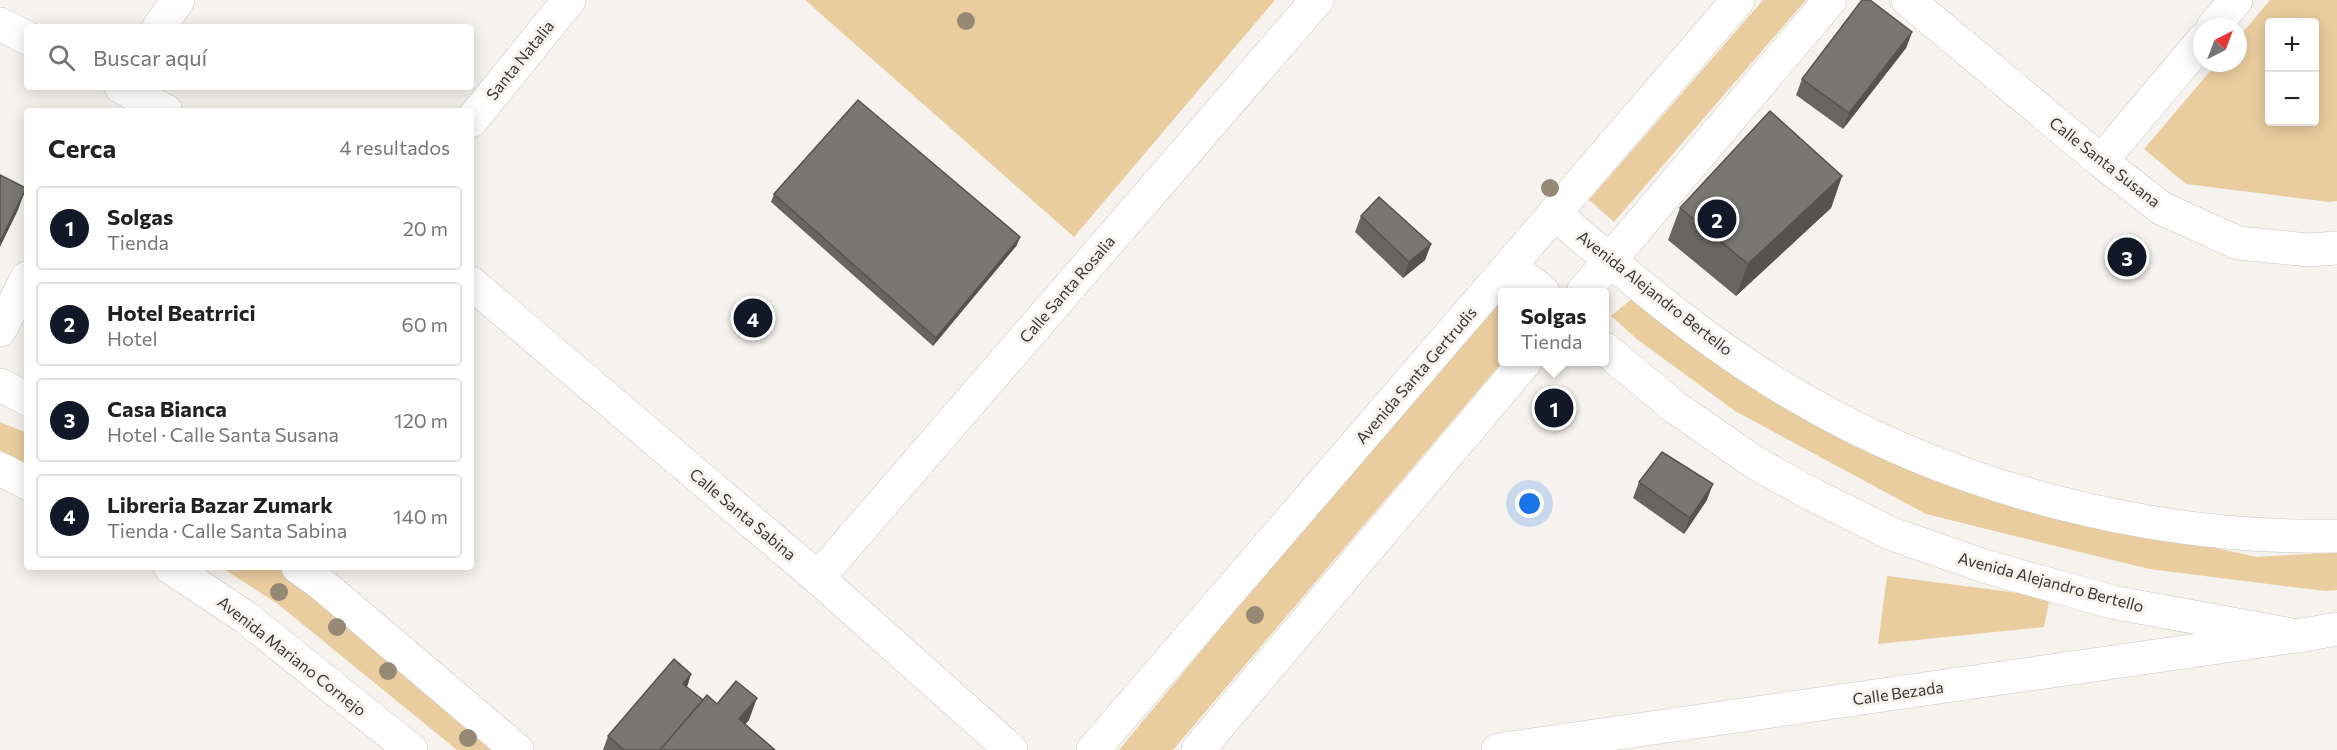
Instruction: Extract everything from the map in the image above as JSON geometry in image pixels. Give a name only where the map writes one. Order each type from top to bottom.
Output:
[{"type":"main road","points":[[161,24],[178,0]]},
{"type":"main road","name":"Santa Natalia","points":[[474,117],[569,0]]},
{"type":"main road","name":"Calle Santa Rosalia","points":[[818,578],[1317,0]]},
{"type":"main road","name":"Avenida Santa Gertrudis","points":[[1093,750],[1738,0]]},
{"type":"main road","points":[[1586,288],[1830,0]]},
{"type":"main road","name":"Calle Santa Susana","points":[[1908,0],[2161,208],[2238,243],[2309,250],[2337,248]]},
{"type":"main road","points":[[2221,18],[2236,0]]},
{"type":"main road","points":[[0,24],[24,36]]},
{"type":"main road","points":[[2101,160],[2193,51]]},
{"type":"main road","points":[[120,93],[158,108]]},
{"type":"main road","name":"Avenida Alejandro Bertello","points":[[1554,213],[1610,261],[1728,352],[1800,398],[1870,434],[1957,471],[2056,502],[2173,527],[2292,537],[2337,536]]},
{"type":"main road","points":[[1510,265],[1538,288]]},
{"type":"main road","points":[[0,330],[24,284]]},
{"type":"main road","name":"Calle Santa Sabina","points":[[474,286],[818,578],[1011,750]]},
{"type":"main road","name":"Avenida Alejandro Bertello","points":[[1609,352],[1676,408],[1754,462],[1813,495],[1892,534],[1984,566],[2112,602],[2297,636],[2337,629]]},
{"type":"main road","points":[[1198,750],[1522,366]]},
{"type":"main road","points":[[0,385],[24,397]]},
{"type":"main road","points":[[0,469],[24,481]]},
{"type":"main road","name":"Avenida Mariano Cornejo","points":[[174,570],[245,617],[411,750]]},
{"type":"main road","points":[[302,570],[517,750]]},
{"type":"main road","name":"Calle Bezada","points":[[1498,750],[2297,636]]},
{"type":"shaded area","points":[[805,0],[1275,0],[1074,237]]},
{"type":"shaded area","points":[[1763,0],[1806,0],[1614,222],[1589,200]]},
{"type":"shaded area","points":[[2270,0],[2337,0],[2337,201],[2329,202],[2186,184],[2144,149],[2209,72],[2247,72],[2247,27]]},
{"type":"shaded area","points":[[1498,293],[1499,366],[1173,750],[1119,750]]},
{"type":"shaded area","points":[[1634,297],[2063,515],[2257,557],[2337,552],[2337,590],[2325,591],[2149,569],[1926,514],[1735,411],[1638,340],[1611,316]]},
{"type":"shaded area","points":[[0,422],[24,432],[24,462],[0,450]]},
{"type":"shaded area","points":[[226,570],[289,570],[509,750],[457,750],[279,605]]},
{"type":"shaded area","points":[[1887,576],[2050,597],[2044,627],[1878,644]]},
{"type":"building","points":[[1862,0],[1870,0],[1912,32],[1849,113],[1802,79]]},
{"type":"building","points":[[858,100],[1020,237],[936,338],[774,194]]},
{"type":"building","points":[[1770,111],[1842,176],[1748,264],[1680,208]]},
{"type":"building","points":[[0,175],[24,187],[24,192],[0,242]]},
{"type":"building","points":[[1379,197],[1431,244],[1409,262],[1361,216]]},
{"type":"building","points":[[1662,452],[1713,484],[1690,518],[1639,482]]},
{"type":"building","points":[[674,659],[691,674],[683,684],[703,700],[660,750],[624,750],[608,736]]},
{"type":"building","points":[[736,681],[757,698],[739,719],[775,750],[660,750],[707,695],[717,704]]},
{"type":"place","name":"Hotel Beatrrici","points":[[1717,219]]},
{"type":"place","name":"Casa Bianca","points":[[2127,257]]},
{"type":"place","name":"Libreria Bazar Zumark","points":[[753,318]]},
{"type":"place","name":"Solgas","points":[[1554,408]]}]
